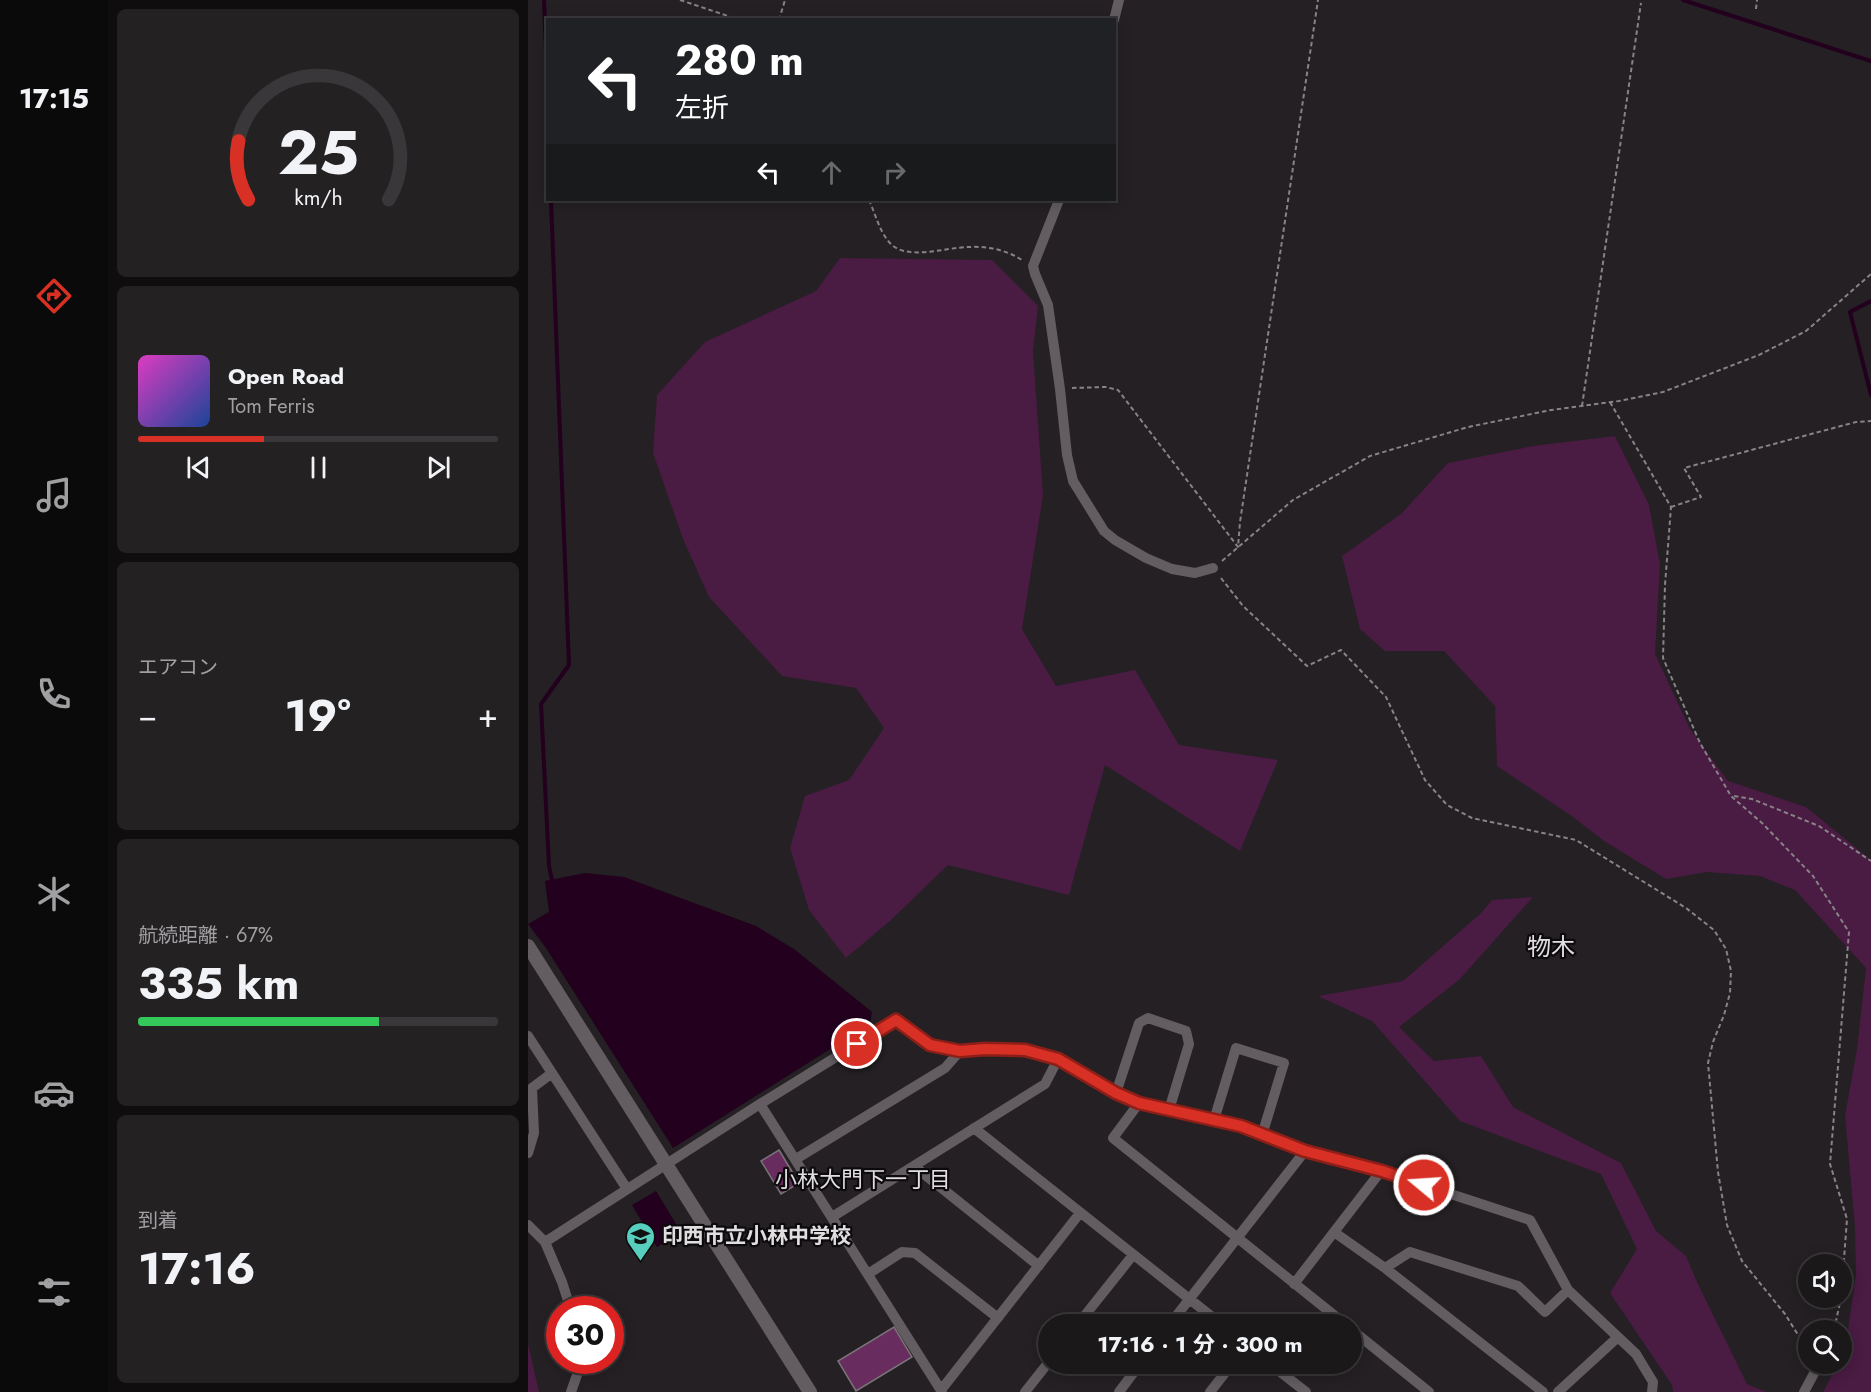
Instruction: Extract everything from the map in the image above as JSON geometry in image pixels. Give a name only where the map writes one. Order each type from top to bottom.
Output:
[{"type":"street","points":[[1114,18],[1119,0]]},
{"type":"street","points":[[1059,201],[1033,266],[1048,305],[1067,455],[1073,481],[1104,531],[1115,540],[1146,558],[1172,569],[1195,573],[1213,568]]},
{"type":"street","points":[[528,946],[810,1392]]},
{"type":"street","points":[[1116,1093],[1139,1023],[1148,1018],[1186,1031],[1190,1044],[1169,1110]]},
{"type":"street","points":[[545,1242],[896,1020],[930,1045],[960,1051],[1025,1050],[1058,1059],[1116,1093],[1139,1103],[1241,1126],[1305,1151],[1382,1171],[1530,1220],[1568,1290],[1636,1354],[1653,1382],[1652,1392]]},
{"type":"street","points":[[528,1036],[627,1189]]},
{"type":"street","points":[[1214,1120],[1236,1048],[1284,1063],[1262,1135]]},
{"type":"street","points":[[796,1159],[945,1068],[960,1051]]},
{"type":"street","points":[[832,1216],[1046,1084],[1058,1059]]},
{"type":"street","points":[[528,1153],[534,1133],[532,1088],[552,1073]]},
{"type":"street","points":[[1139,1103],[1113,1138],[1332,1314]]},
{"type":"street","points":[[760,1104],[942,1391],[1080,1213]]},
{"type":"street","points":[[974,1128],[1208,1314]]},
{"type":"street","points":[[1178,1314],[1305,1151]]},
{"type":"street","points":[[914,1166],[1039,1266]]},
{"type":"street","points":[[1294,1284],[1382,1171]]},
{"type":"street","points":[[528,1225],[545,1242],[566,1296]]},
{"type":"street","points":[[1334,1232],[1385,1268],[1542,1392]]},
{"type":"street","points":[[868,1274],[902,1252],[915,1253],[998,1318]]},
{"type":"street","points":[[1385,1268],[1410,1252],[1518,1286],[1545,1312],[1568,1290]]},
{"type":"street","points":[[1086,1314],[1133,1255]]},
{"type":"street","points":[[1558,1392],[1618,1337]]},
{"type":"street","points":[[1362,1338],[1429,1392]]},
{"type":"street","points":[[572,1392],[577,1374]]},
{"type":"street","points":[[1025,1392],[1039,1374]]},
{"type":"street","points":[[1119,1392],[1132,1374]]},
{"type":"street","points":[[1210,1392],[1224,1374]]},
{"type":"street","points":[[1283,1374],[1306,1392]]},
{"type":"street","points":[[1806,1388],[1814,1374]]},
{"type":"path","points":[[680,0],[734,18]]},
{"type":"path","points":[[780,18],[785,0]]},
{"type":"path","points":[[1238,547],[1318,0]]},
{"type":"path","points":[[1756,9],[1757,0]]},
{"type":"path","points":[[1582,406],[1641,3]]},
{"type":"path","points":[[869,201],[881,229],[890,243],[901,251],[915,252],[967,246],[985,247],[1013,254],[1033,266]]},
{"type":"path","points":[[1806,1388],[1800,1338],[1785,1314],[1742,1261],[1726,1225],[1718,1172],[1708,1063],[1730,993],[1731,971],[1726,949],[1714,930],[1686,908],[1576,840],[1472,818],[1447,805],[1425,780],[1386,697],[1341,650],[1307,666],[1243,606],[1213,568],[1293,500],[1370,456],[1468,427],[1551,410],[1663,392],[1759,355],[1806,331],[1871,274]]},
{"type":"path","points":[[1060,389],[1106,387],[1118,390],[1238,547]]},
{"type":"path","points":[[1610,402],[1671,507],[1665,585],[1663,658],[1700,743],[1731,796],[1762,823],[1813,876],[1849,932],[1830,1164],[1847,1219],[1844,1254]]},
{"type":"path","points":[[1671,507],[1701,497],[1684,468],[1856,422],[1871,421]]},
{"type":"path","points":[[1731,796],[1752,799],[1819,826],[1871,861]]},
{"type":"shaded area","points":[[840,258],[992,260],[1038,306],[1033,351],[1043,495],[1022,629],[1056,686],[1135,670],[1179,745],[1278,760],[1240,851],[1105,765],[1069,895],[948,865],[890,921],[846,958],[809,910],[790,848],[805,796],[849,780],[884,728],[856,688],[782,676],[709,597],[683,539],[653,453],[657,395],[705,342],[816,291]]},
{"type":"shaded area","points":[[1615,436],[1649,505],[1660,564],[1655,654],[1690,729],[1728,781],[1806,807],[1871,860],[1871,1392],[1823,1392],[1833,1374],[1852,1374],[1852,1320],[1849,1320],[1856,1275],[1855,1227],[1845,1116],[1857,1049],[1866,968],[1795,890],[1760,876],[1707,872],[1666,879],[1604,841],[1573,817],[1497,766],[1495,706],[1444,651],[1385,651],[1360,629],[1342,556],[1401,514],[1448,463],[1533,446]]},
{"type":"shaded area","points":[[585,873],[624,877],[756,926],[794,949],[872,1012],[870,1024],[673,1148],[546,948],[528,924],[549,912],[545,881]]},
{"type":"shaded area","points":[[1533,897],[1459,980],[1399,1027],[1434,1061],[1481,1056],[1513,1107],[1621,1163],[1656,1231],[1686,1256],[1747,1384],[1766,1392],[1673,1392],[1672,1385],[1610,1293],[1637,1249],[1601,1174],[1460,1121],[1372,1021],[1318,996],[1403,981],[1480,914],[1492,900]]},
{"type":"shaded area","points":[[656,1191],[681,1232],[657,1247],[632,1205]]},
{"type":"shaded area","points":[[528,1344],[539,1392],[528,1392]]},
{"type":"building","points":[[779,1150],[799,1183],[781,1194],[761,1161]]},
{"type":"building","points":[[894,1327],[912,1357],[856,1391],[838,1361]]},
{"type":"waterway","points":[[544,0],[546,50]]},
{"type":"waterway","points":[[1683,0],[1871,61]]},
{"type":"waterway","points":[[551,201],[569,665],[541,704],[549,866],[552,880]]},
{"type":"waterway","points":[[1871,301],[1850,312],[1871,395]]},
{"type":"place","name":"印西市立小林中学校","points":[[641,1262]]},
{"type":"district","name":"物木","points":[[1551,946]]},
{"type":"district","name":"小林大門下一丁目","points":[[863,1179]]},
{"type":"route","points":[[857,1044],[896,1020],[930,1045],[960,1051],[1025,1050],[1058,1059],[1116,1093],[1139,1103],[1241,1126],[1305,1151],[1382,1171],[1424,1185]]}]
